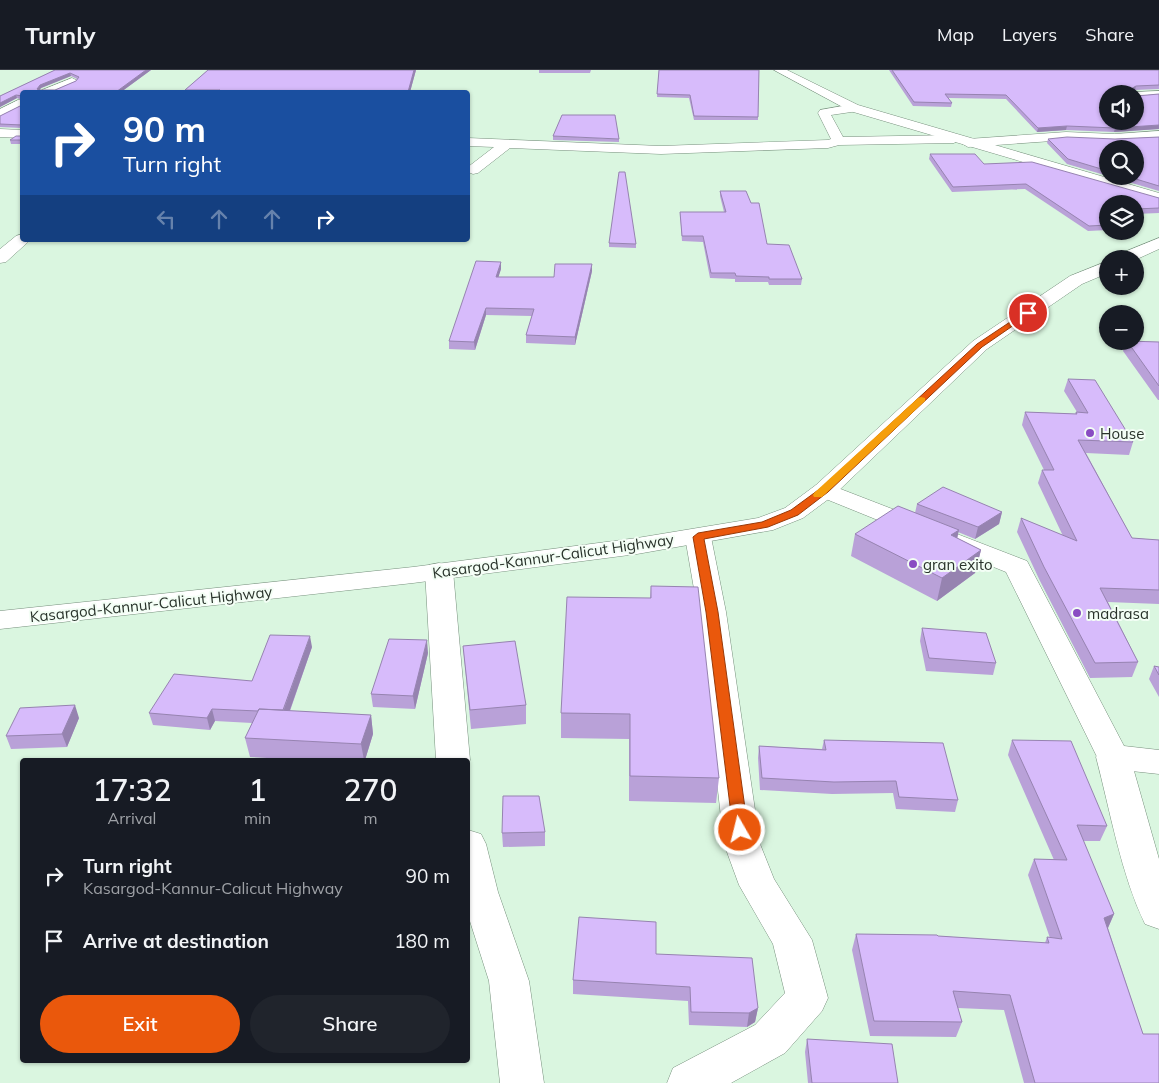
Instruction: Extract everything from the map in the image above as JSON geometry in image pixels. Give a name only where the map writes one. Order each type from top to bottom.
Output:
[{"type":"main road","points":[[779,70],[854,108],[1159,198]]},
{"type":"main road","points":[[51,90],[72,81]]},
{"type":"main road","points":[[1144,95],[1159,94]]},
{"type":"main road","points":[[0,114],[20,104]]},
{"type":"main road","points":[[839,141],[824,113],[854,108]]},
{"type":"main road","points":[[0,133],[20,134]]},
{"type":"main road","points":[[968,143],[1066,136],[1114,138],[1159,135]]},
{"type":"main road","points":[[470,142],[660,150],[828,144],[839,141],[954,139]]},
{"type":"main road","points":[[473,170],[506,144]]},
{"type":"main road","points":[[0,258],[20,241]]},
{"type":"main road","points":[[1143,250],[1159,243]]},
{"type":"main road","name":"Kasargod-Kannur-Calicut Highway","points":[[0,620],[439,571],[698,537],[764,525],[794,513],[825,490],[980,345],[1076,280],[1099,270]]},
{"type":"main road","points":[[825,490],[1017,567],[1113,757],[1139,854],[1159,913]]},
{"type":"main road","points":[[689,1083],[770,1039],[807,998],[792,940],[758,885],[742,844],[712,612],[698,537]]},
{"type":"main road","points":[[439,571],[453,758]]},
{"type":"main road","points":[[1113,757],[1159,762]]},
{"type":"main road","points":[[470,853],[479,892],[509,981],[522,1083]]},
{"type":"building","points":[[55,70],[146,70],[119,90],[55,90],[76,81],[79,77],[70,73],[40,85],[37,89],[39,90],[20,90],[20,96],[16,95],[0,103],[0,96]]},
{"type":"building","points":[[208,70],[414,70],[409,90],[185,90]]},
{"type":"building","points":[[659,70],[759,70],[758,117],[694,116],[690,95],[657,94]]},
{"type":"building","points":[[892,70],[1159,70],[1159,85],[1099,85],[1099,127],[1067,126],[1038,128],[1006,95],[945,94],[952,103],[914,102]]},
{"type":"building","points":[[1159,94],[1159,125],[1144,126],[1144,95]]},
{"type":"building","points":[[20,106],[20,125],[0,124],[0,116]]},
{"type":"building","points":[[562,115],[615,115],[619,139],[553,136]]},
{"type":"building","points":[[20,136],[20,140],[10,140]]},
{"type":"building","points":[[1067,137],[1115,139],[1159,137],[1159,186],[1144,181],[1144,140],[1099,140],[1099,168],[1068,159],[1048,139]]},
{"type":"building","points":[[930,154],[975,154],[984,164],[1032,162],[1099,181],[1099,185],[1113,185],[1159,198],[1159,208],[1144,209],[1144,195],[1099,195],[1099,225],[1089,226],[1026,184],[953,187]]},
{"type":"building","points":[[619,172],[625,172],[636,244],[609,243]]},
{"type":"building","points":[[720,191],[746,191],[751,203],[759,203],[767,244],[789,245],[802,279],[769,279],[769,277],[736,276],[735,273],[711,273],[703,236],[682,236],[680,212],[726,212]]},
{"type":"building","points":[[476,261],[501,262],[496,277],[554,277],[555,264],[592,264],[575,337],[526,335],[534,309],[486,308],[474,342],[449,341]]},
{"type":"building","points":[[1144,342],[1159,342],[1159,386],[1133,350],[1144,350]]},
{"type":"building","points":[[1068,379],[1095,380],[1133,442],[1078,440],[1132,538],[1159,540],[1159,590],[1100,588],[1138,662],[1095,663],[1044,567],[1021,518],[1077,541],[1042,470],[1054,470],[1025,412],[1088,413]]},
{"type":"building","points":[[943,487],[1002,512],[978,527],[917,504]]},
{"type":"building","points":[[898,506],[959,530],[951,535],[981,550],[942,578],[855,534]]},
{"type":"building","points":[[651,586],[698,587],[719,778],[630,776],[630,714],[561,713],[567,597],[651,598]]},
{"type":"building","points":[[922,628],[986,633],[996,663],[929,658]]},
{"type":"building","points":[[270,635],[310,636],[283,710],[212,709],[207,718],[149,713],[174,674],[252,681]]},
{"type":"building","points":[[389,639],[427,640],[413,696],[371,694]]},
{"type":"building","points":[[515,641],[526,705],[470,710],[463,646]]},
{"type":"building","points":[[1154,666],[1159,667],[1159,675]]},
{"type":"building","points":[[75,705],[62,734],[6,736],[20,708]]},
{"type":"building","points":[[259,709],[371,715],[361,744],[245,738]]},
{"type":"building","points":[[824,740],[943,743],[958,800],[899,797],[896,781],[834,782],[762,778],[759,746],[826,750]]},
{"type":"building","points":[[1012,740],[1071,741],[1107,826],[1077,825],[1114,914],[1104,918],[1143,1034],[1159,1034],[1159,1083],[1035,1083],[1010,995],[953,991],[962,1022],[874,1021],[856,934],[937,935],[1049,943],[1047,937],[1062,939],[1034,859],[1067,860]]},
{"type":"building","points":[[503,796],[539,796],[545,832],[502,833]]},
{"type":"building","points":[[579,917],[656,922],[656,954],[752,958],[758,1008],[749,1013],[691,1012],[690,987],[573,980]]},
{"type":"building","points":[[807,1039],[892,1044],[898,1083],[812,1083]]},
{"type":"slow traffic","points":[[818,495],[921,400]]},
{"type":"place","name":"House","points":[[1090,433]]},
{"type":"place","name":"gran exito","points":[[913,564]]},
{"type":"place","name":"madrasa","points":[[1077,613]]},
{"type":"route","points":[[740,830],[712,612],[698,537],[764,525],[794,513],[825,490],[980,345],[1028,313]]}]
